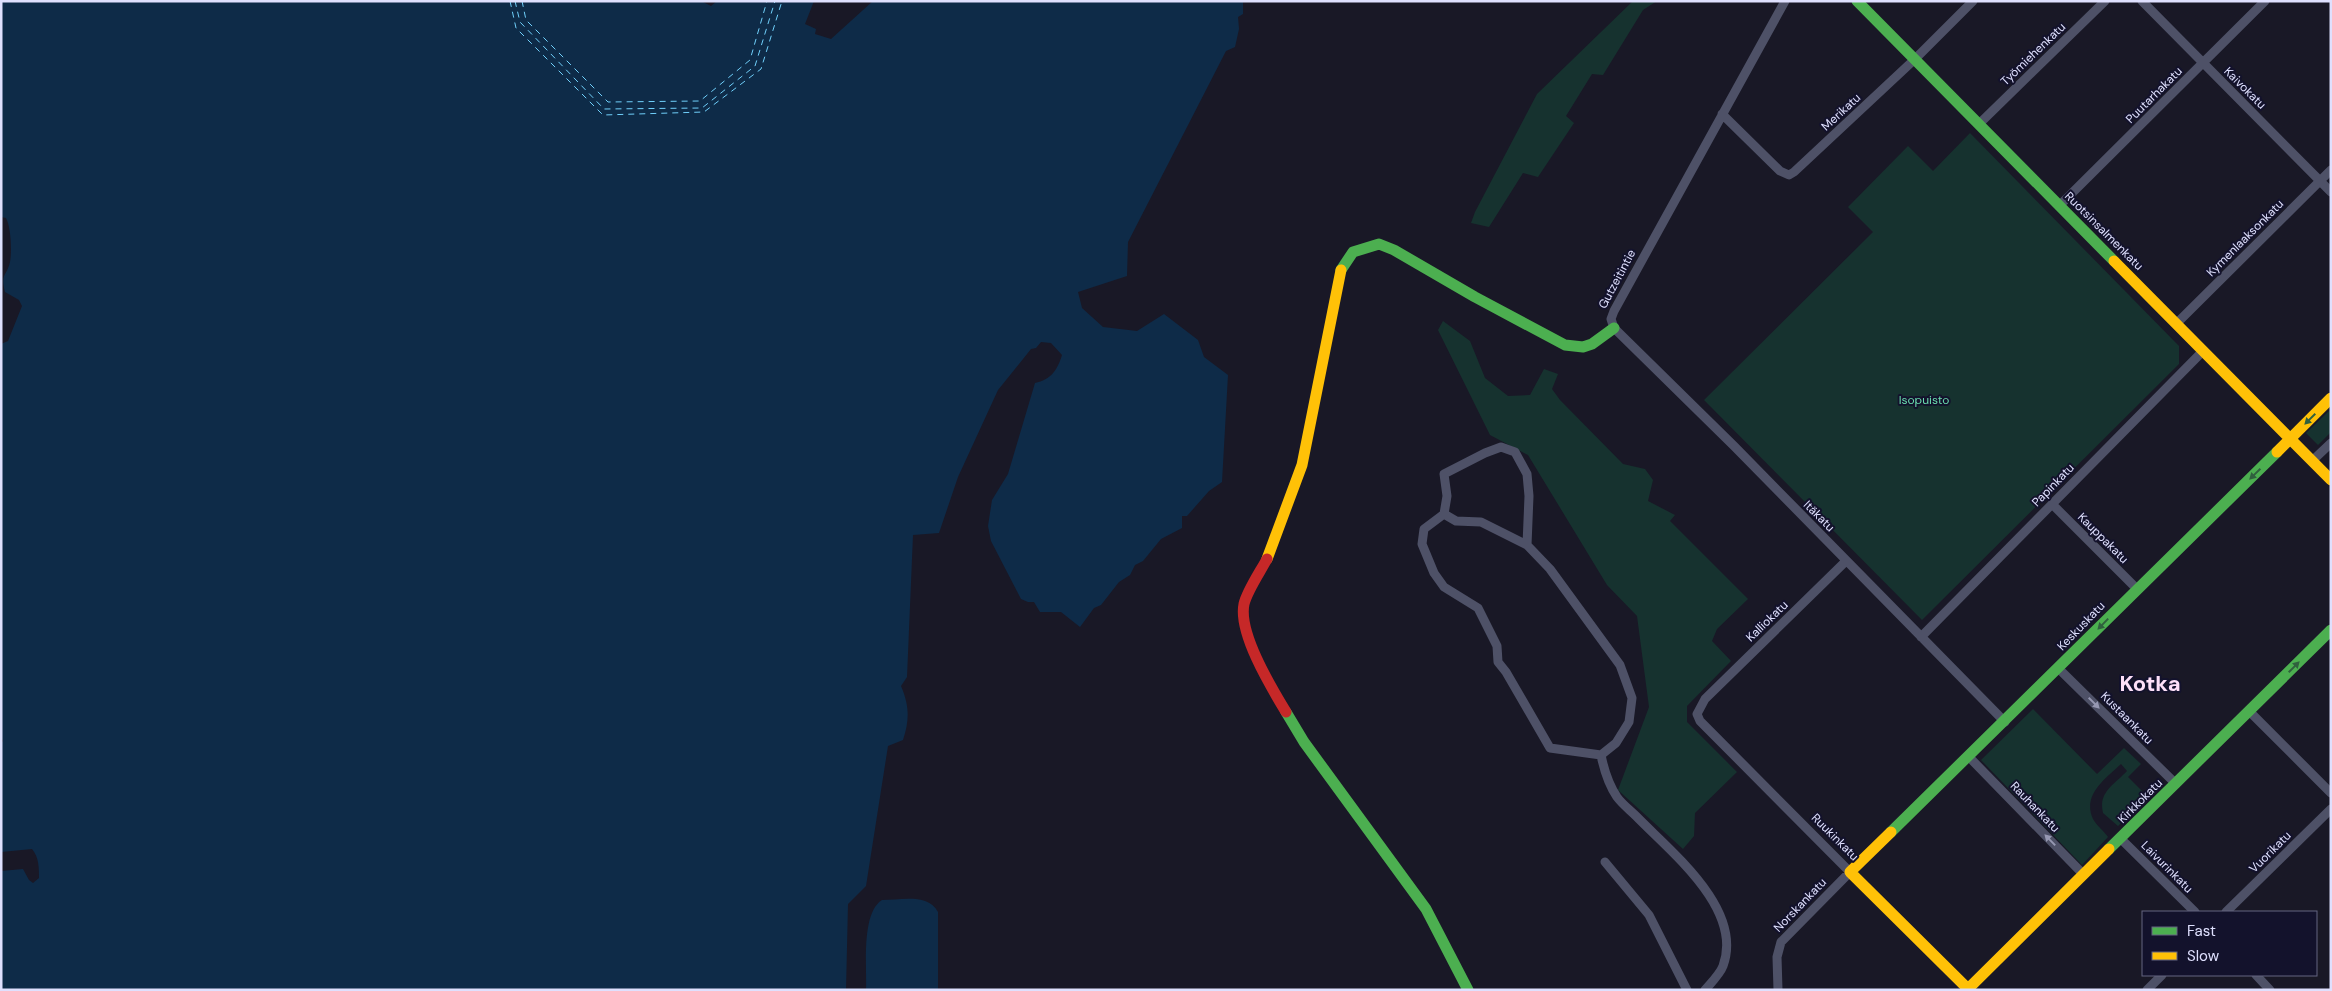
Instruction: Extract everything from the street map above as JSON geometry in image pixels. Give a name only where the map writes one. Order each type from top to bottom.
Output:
[{"type":"street","name":"Gutzeitintie","points":[[1468,990],[1426,910],[1304,742],[1266,678],[1244,626],[1244,604],[1272,548],[1302,465],[1319,386],[1335,291],[1342,265],[1353,252],[1379,244],[1394,250],[1557,343],[1584,347],[1592,344],[1614,328],[1611,319],[1615,309],[1785,1]]},
{"type":"street","name":"Ruotsinsalmenkatu","points":[[1858,1],[2331,480]]},
{"type":"street","name":"Merikatu","points":[[1722,114],[1780,171],[1789,175],[1915,59],[1973,1]]},
{"type":"street","name":"Työmiehenkatu","points":[[1979,124],[2105,1]]},
{"type":"street","name":"Kaivokatu","points":[[2142,1],[2331,192]]},
{"type":"street","name":"Puutarhakatu","points":[[2059,206],[2265,1]]},
{"type":"street","name":"Kymenlaaksonkatu","points":[[2177,323],[2331,170]]},
{"type":"street","name":"Itäkatu","points":[[1614,328],[1714,426],[2005,722]]},
{"type":"street","name":"Papinkatu","points":[[1921,637],[2204,351]]},
{"type":"street","name":"Keskuskatu","points":[[1850,872],[2059,669],[2136,589],[2331,398]]},
{"type":"street","points":[[2312,461],[2331,443]]},
{"type":"street","points":[[1444,514],[1456,521],[1481,522],[1527,545],[1550,569],[1620,665],[1632,698],[1629,722],[1616,743],[1601,755],[1550,748],[1506,672],[1498,662],[1497,646],[1478,608],[1444,587],[1434,573],[1422,544],[1424,528],[1444,514],[1446,496],[1444,474],[1501,447],[1515,452],[1527,474],[1529,496],[1527,545]]},
{"type":"street","name":"Kauppakatu","points":[[2052,504],[2136,589]]},
{"type":"street","name":"Kalliokatu","points":[[1705,700],[1846,562]]},
{"type":"street","name":"Kirkkokatu","points":[[1968,989],[2331,630]]},
{"type":"street","name":"Kustaankatu","points":[[2059,669],[2176,784]]},
{"type":"street","name":"Ruukinkatu","points":[[1705,700],[1697,714],[1700,721],[1968,989]]},
{"type":"street","points":[[2249,711],[2331,793]]},
{"type":"street","points":[[1601,755],[1605,772],[1618,798],[1695,877],[1715,903],[1725,926],[1728,950],[1722,968],[1705,990]]},
{"type":"street","name":"Rauhankatu","points":[[1969,757],[2084,875]]},
{"type":"street","name":"Vuorikatu","points":[[2227,911],[2331,809]]},
{"type":"street","name":"Laivurinkatu","points":[[2121,839],[2194,911]]},
{"type":"street","points":[[1605,862],[1649,915],[1687,990]]},
{"type":"street","name":"Norskankatu","points":[[1778,990],[1778,957],[1781,942],[1850,872]]},
{"type":"street","points":[[2147,990],[2161,976]]},
{"type":"street","points":[[2257,976],[2270,990]]},
{"type":"green space","points":[[1633,1],[1657,1],[1643,10],[1603,75],[1592,74],[1566,116],[1574,123],[1538,177],[1523,173],[1489,227],[1471,223],[1537,94]]},
{"type":"green space","name":"Isopuisto","points":[[1970,133],[2179,346],[2179,364],[1922,620],[1704,400],[1873,232],[1848,207],[1908,146],[1933,171]]},
{"type":"green space","points":[[1443,321],[1470,341],[1485,378],[1508,396],[1530,395],[1544,369],[1558,374],[1552,389],[1560,400],[1623,464],[1645,469],[1653,480],[1648,501],[1675,515],[1670,521],[1748,599],[1717,629],[1712,641],[1731,661],[1687,706],[1687,722],[1737,772],[1695,813],[1694,836],[1683,849],[1618,790],[1649,707],[1637,616],[1607,585],[1528,455],[1490,435],[1438,330]]},
{"type":"green space","points":[[2331,409],[2331,432],[2318,445],[2306,433]]},
{"type":"green space","points":[[2033,709],[2097,774],[2124,748],[2141,764],[2128,777],[2148,797],[2118,826],[2103,813],[2102,806],[2108,789],[2127,771],[2121,764],[2097,788],[2090,802],[2090,810],[2096,824],[2108,837],[2082,865],[1981,760]]},
{"type":"water","points":[[1,1],[701,1],[711,6],[717,1],[814,1],[805,24],[816,29],[815,34],[831,39],[873,1],[1243,1],[1243,14],[1238,17],[1239,29],[1235,47],[1226,51],[1128,242],[1127,276],[1078,292],[1082,308],[1103,327],[1137,331],[1164,314],[1198,340],[1204,357],[1228,375],[1222,482],[1209,491],[1187,516],[1182,516],[1182,528],[1161,539],[1143,561],[1135,565],[1130,575],[1119,582],[1101,605],[1094,608],[1080,627],[1061,612],[1040,612],[1034,602],[1021,599],[991,541],[988,526],[992,500],[1008,474],[1035,383],[1050,377],[1062,355],[1051,343],[1041,342],[1036,348],[1031,349],[998,390],[958,477],[939,533],[913,535],[907,677],[901,686],[906,700],[908,719],[903,740],[888,746],[866,886],[848,904],[846,990],[1,990],[1,871],[23,869],[29,880],[33,883],[39,878],[39,867],[32,849],[1,852],[1,743],[3,741],[1,737],[1,344],[8,341],[22,306],[19,300],[5,292],[3,281],[9,267],[11,246],[8,222],[6,218],[1,217]]},
{"type":"water","points":[[882,900],[921,900],[934,906],[938,912],[938,990],[866,990],[866,941],[868,928],[875,907]]},
{"type":"ferry route","points":[[510,1],[516,28],[603,115],[704,112],[761,69],[782,1]]},
{"type":"ferry route","points":[[515,1],[520,22],[604,109],[702,108],[755,66],[775,1]]},
{"type":"ferry route","points":[[522,1],[526,20],[608,102],[700,101],[750,60],[767,1]]},
{"type":"traffic: fast","points":[[1857,1],[2114,261]]},
{"type":"traffic: fast","points":[[1341,270],[1353,252],[1379,244],[1394,250],[1475,297],[1565,345],[1583,347],[1592,344],[1614,328]]},
{"type":"traffic: fast","points":[[1891,832],[2277,452]]},
{"type":"traffic: fast","points":[[2109,849],[2331,630]]},
{"type":"traffic: fast","points":[[1286,712],[1304,742],[1426,909],[1468,990]]},
{"type":"traffic: slow","points":[[2114,261],[2331,480]]},
{"type":"traffic: slow","points":[[1267,559],[1302,465],[1341,270]]},
{"type":"traffic: slow","points":[[2277,452],[2331,398]]},
{"type":"traffic: slow","points":[[1891,832],[1850,872],[1969,990]]},
{"type":"traffic: slow","points":[[1968,989],[2109,849]]},
{"type":"traffic: jam","points":[[1267,559],[1251,587],[1244,604],[1243,616],[1257,660],[1286,712]]},
{"type":"district","name":"Kotka","points":[[2150,683]]}]
